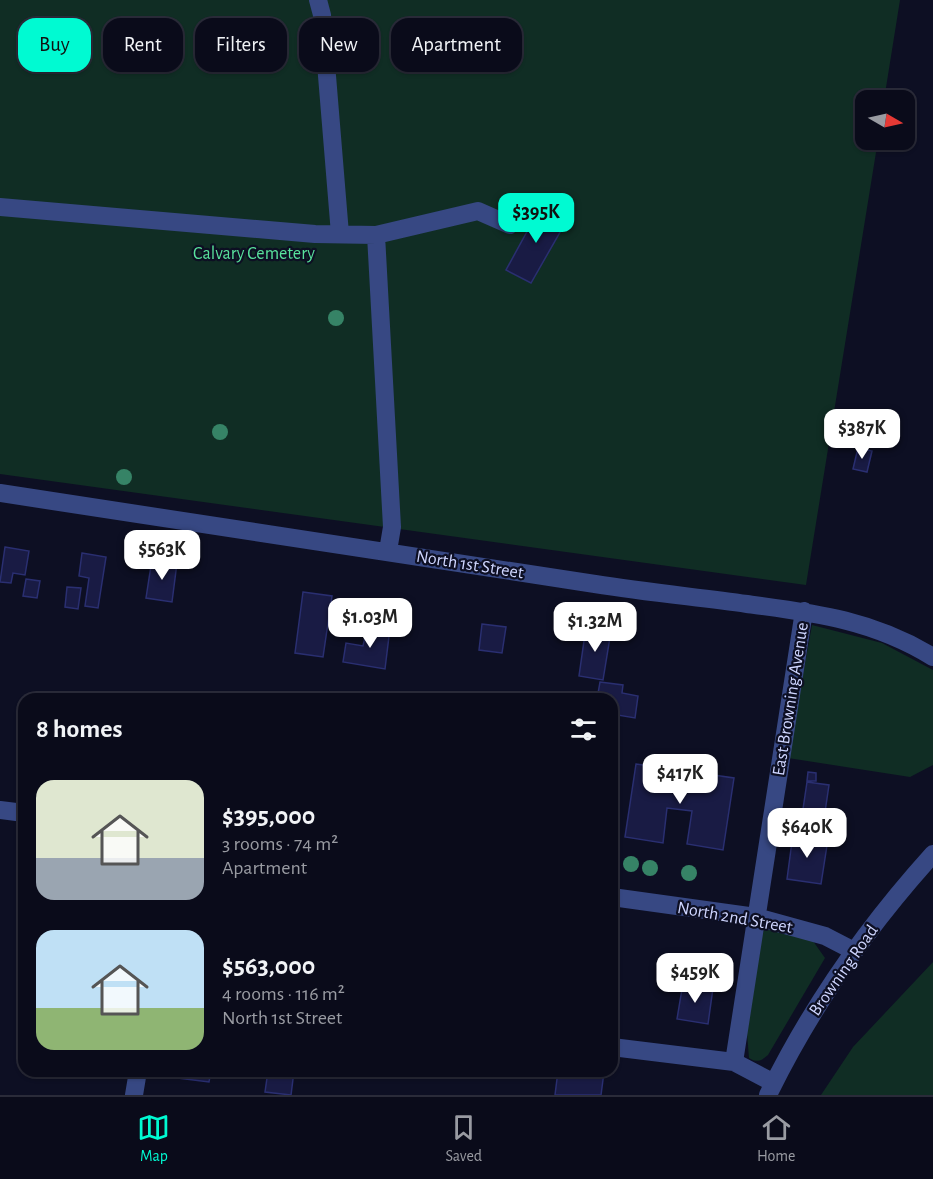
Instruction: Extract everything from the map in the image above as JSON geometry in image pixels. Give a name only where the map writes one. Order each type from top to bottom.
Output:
[{"type":"street","points":[[318,0],[322,15],[340,234]]},
{"type":"street","points":[[0,207],[216,226],[340,234],[376,235],[478,211],[510,225]]},
{"type":"street","points":[[376,235],[392,527],[388,551]]},
{"type":"street","name":"North 1st Street","points":[[0,493],[598,584],[804,611],[842,618],[881,631],[933,657]]},
{"type":"street","name":"East Browning Avenue","points":[[734,1062],[804,611]]},
{"type":"street","points":[[0,810],[18,812]]},
{"type":"street","name":"Browning Road","points":[[771,1089],[813,1012],[854,951],[886,908],[933,854]]},
{"type":"street","name":"North 2nd Street","points":[[618,898],[756,917],[825,936],[854,951]]},
{"type":"street","points":[[618,1048],[734,1062],[771,1089]]},
{"type":"street","points":[[134,1095],[137,1077]]},
{"type":"green space","name":"Calvary Cemetery","points":[[0,0],[900,0],[886,90],[855,90],[855,150],[876,150],[806,585],[0,474]]},
{"type":"green space","points":[[812,625],[882,643],[933,670],[933,765],[910,777],[788,758]]},
{"type":"green space","points":[[769,929],[813,941],[825,958],[768,1055],[757,1061],[749,1058],[747,1033],[762,935],[764,930]]},
{"type":"green space","points":[[933,962],[933,1095],[821,1095],[853,1047]]},
{"type":"building","points":[[541,206],[567,220],[531,283],[506,270]]},
{"type":"building","points":[[858,448],[872,451],[867,472],[853,469]]},
{"type":"building","points":[[5,547],[29,551],[25,575],[13,573],[11,583],[0,582]]},
{"type":"building","points":[[82,553],[106,557],[98,608],[85,606],[89,578],[79,576]]},
{"type":"building","points":[[152,559],[177,563],[172,602],[146,598]]},
{"type":"building","points":[[26,579],[40,581],[37,598],[23,596]]},
{"type":"building","points":[[67,587],[81,588],[78,609],[65,607]]},
{"type":"building","points":[[303,592],[332,596],[323,657],[295,653]]},
{"type":"building","points":[[368,624],[390,628],[385,669],[343,662],[346,643],[363,646]]},
{"type":"building","points":[[482,624],[506,627],[502,653],[479,650]]},
{"type":"building","points":[[586,627],[611,631],[603,680],[579,676]]},
{"type":"building","points":[[600,682],[623,685],[622,693],[638,696],[635,718],[618,715],[618,693],[598,693]]},
{"type":"building","points":[[636,764],[734,778],[723,850],[687,844],[692,811],[667,808],[663,843],[625,837]]},
{"type":"building","points":[[808,772],[816,773],[816,781],[807,781]]},
{"type":"building","points":[[807,782],[829,785],[825,812],[803,809]]},
{"type":"building","points":[[793,834],[828,839],[821,884],[787,879]]},
{"type":"building","points":[[683,983],[713,988],[708,1024],[677,1019]]},
{"type":"building","points":[[178,1077],[210,1077],[209,1082]]},
{"type":"building","points":[[267,1077],[293,1077],[291,1095],[265,1092]]},
{"type":"building","points":[[557,1077],[603,1077],[601,1095],[555,1095]]}]
